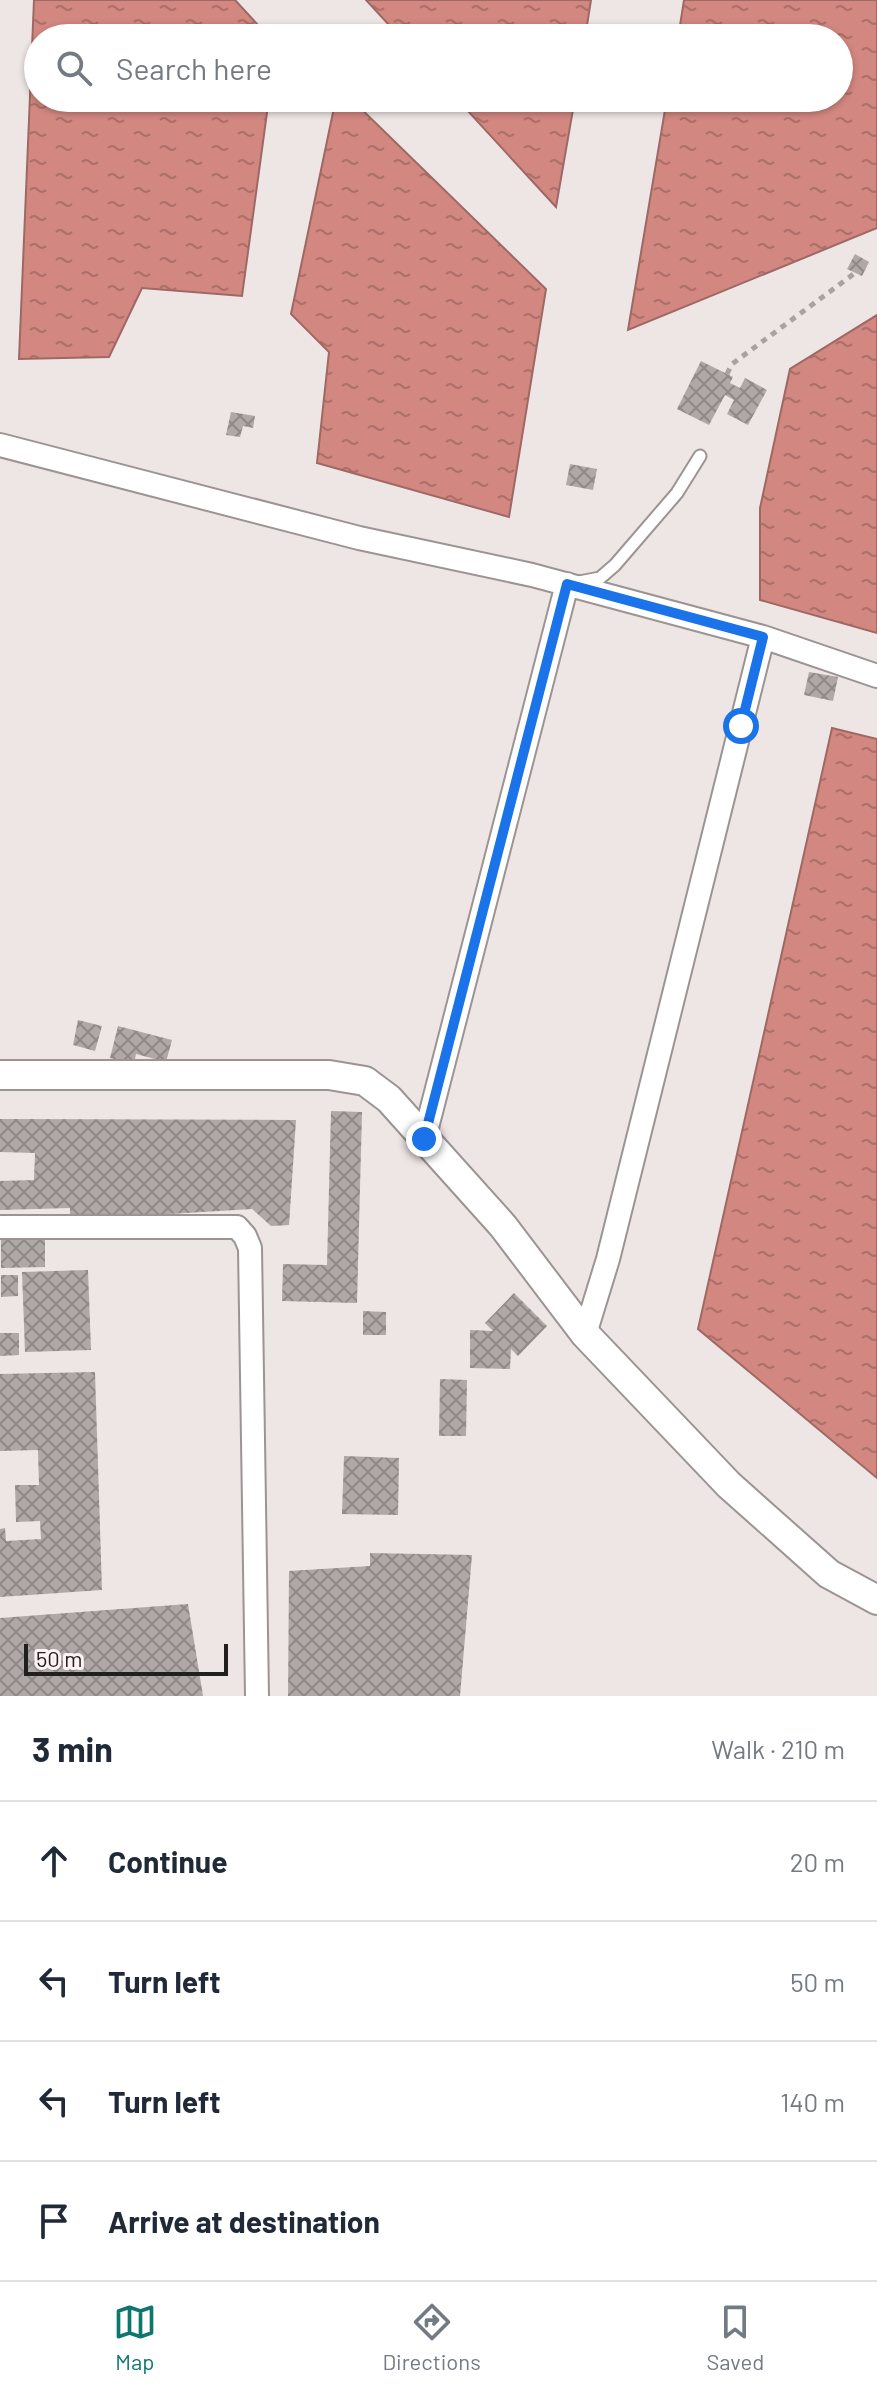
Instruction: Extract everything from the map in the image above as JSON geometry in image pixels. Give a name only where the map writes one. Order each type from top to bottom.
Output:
[{"type":"street","points":[[0,445],[359,538],[567,584],[763,637],[877,676]]},
{"type":"street","points":[[424,1139],[567,584]]},
{"type":"street","points":[[585,1334],[608,1259],[763,637]]},
{"type":"street","points":[[0,1075],[329,1075],[365,1081],[389,1099],[503,1226],[585,1334],[729,1485],[829,1574],[877,1600]]},
{"type":"street","points":[[0,1227],[237,1227],[245,1236],[250,1248],[257,1696]]},
{"type":"lane","points":[[567,584],[600,578],[615,565],[677,493],[700,456]]},
{"type":"path","points":[[727,374],[732,364],[855,273]]},
{"type":"water","points":[[34,0],[235,0],[257,24],[33,24]]},
{"type":"water","points":[[366,0],[591,0],[587,24],[388,24]]},
{"type":"water","points":[[684,0],[877,0],[877,228],[628,330],[665,112],[853,112],[853,24],[680,24]]},
{"type":"water","points":[[29,112],[267,112],[242,296],[142,288],[109,357],[19,359]]},
{"type":"water","points":[[333,112],[364,112],[546,289],[509,517],[317,463],[329,352],[291,314]]},
{"type":"water","points":[[469,112],[573,112],[556,207]]},
{"type":"water","points":[[877,315],[877,633],[760,600],[760,508],[790,369]]},
{"type":"water","points":[[832,728],[877,739],[877,1478],[698,1329]]},
{"type":"building","points":[[855,254],[869,262],[862,276],[847,269]]},
{"type":"building","points":[[701,361],[733,377],[730,383],[740,388],[745,378],[767,390],[748,425],[727,414],[734,400],[725,395],[709,425],[677,409]]},
{"type":"building","points":[[231,412],[255,416],[253,428],[243,426],[240,437],[226,435]]},
{"type":"building","points":[[570,464],[597,469],[593,490],[566,485]]},
{"type":"building","points":[[809,672],[838,677],[833,701],[804,695]]},
{"type":"building","points":[[78,1020],[102,1026],[95,1051],[73,1045]]},
{"type":"building","points":[[118,1026],[172,1040],[166,1062],[136,1054],[134,1064],[110,1058]]},
{"type":"building","points":[[331,1111],[362,1112],[357,1303],[282,1301],[283,1264],[327,1265]]},
{"type":"building","points":[[0,1119],[296,1120],[289,1225],[271,1226],[252,1209],[70,1220],[70,1208],[0,1210],[0,1181],[34,1180],[35,1153],[0,1152]]},
{"type":"building","points":[[1,1234],[45,1240],[45,1267],[1,1268]]},
{"type":"building","points":[[88,1270],[91,1350],[25,1352],[22,1272]]},
{"type":"building","points":[[1,1275],[18,1275],[18,1296],[1,1297]]},
{"type":"building","points":[[514,1293],[547,1326],[518,1356],[511,1349],[510,1369],[470,1368],[470,1330],[493,1331],[485,1323]]},
{"type":"building","points":[[363,1311],[386,1312],[386,1335],[363,1335]]},
{"type":"building","points":[[0,1333],[19,1333],[19,1355],[0,1356]]},
{"type":"building","points":[[95,1372],[102,1590],[0,1597],[0,1529],[5,1528],[6,1541],[41,1539],[40,1521],[16,1522],[15,1485],[39,1485],[38,1450],[0,1451],[0,1374]]},
{"type":"building","points":[[440,1379],[467,1380],[466,1436],[439,1436]]},
{"type":"building","points":[[344,1456],[399,1458],[398,1515],[342,1514]]},
{"type":"building","points":[[370,1553],[472,1555],[460,1696],[288,1696],[289,1571],[370,1566]]},
{"type":"building","points":[[188,1604],[203,1696],[0,1696],[0,1618]]},
{"type":"route","points":[[424,1139],[567,584],[763,637],[741,726]]}]
